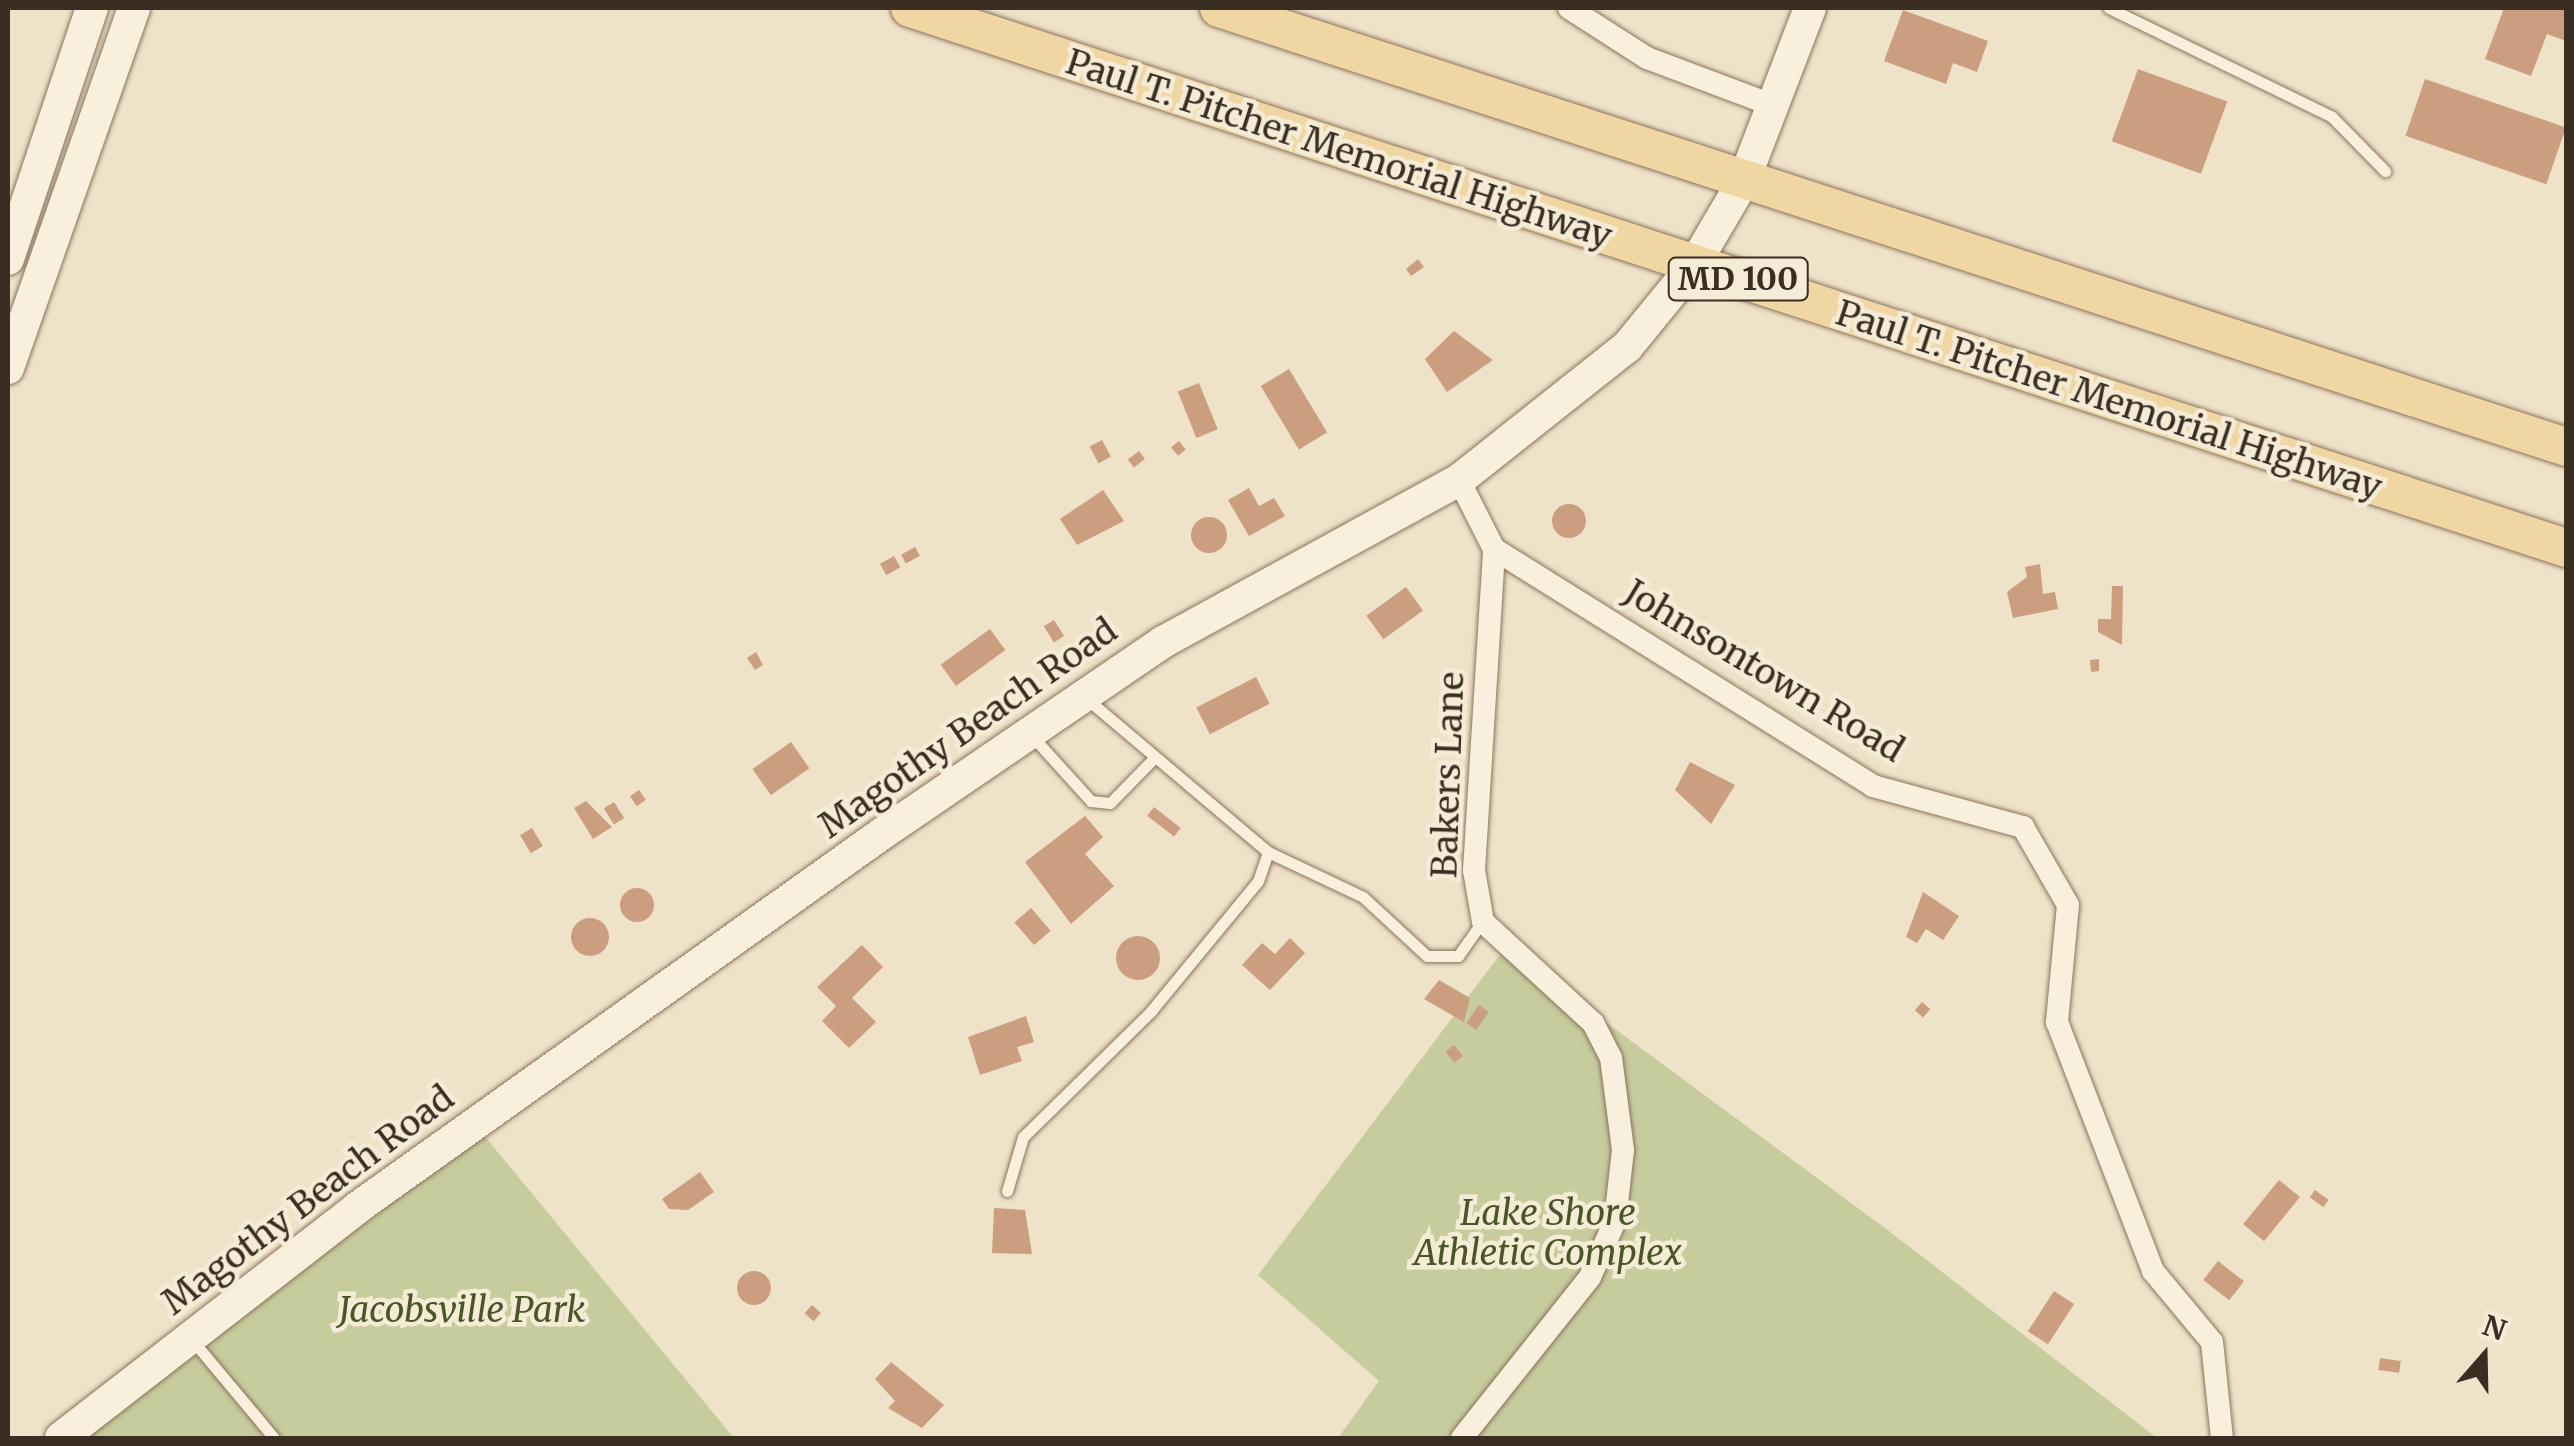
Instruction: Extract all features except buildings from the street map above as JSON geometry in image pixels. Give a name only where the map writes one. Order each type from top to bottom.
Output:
[{"type":"main road","name":"Paul T. Pitcher Memorial Highway","points":[[910,8],[2566,548]]},
{"type":"main road","name":"MD 100","points":[[1219,8],[2566,447]]},
{"type":"street","points":[[8,259],[92,8]]},
{"type":"street","points":[[8,368],[134,8]]},
{"type":"street","points":[[1569,8],[1647,58],[1775,106]]},
{"type":"street","name":"Magothy Beach Road","points":[[61,1438],[356,1208],[1030,733],[1163,642],[1459,480],[1626,347],[1694,265],[1744,180],[1810,8]]},
{"type":"street","points":[[1459,480],[1494,550]]},
{"type":"street","name":"Bakers Lane","points":[[1462,1438],[1590,1276],[1615,1220],[1623,1150],[1612,1058],[1593,1023],[1482,922],[1474,870],[1494,550]]},
{"type":"street","name":"Johnsontown Road","points":[[1494,550],[1873,786],[2023,827],[2068,905],[2057,1022],[2153,1272],[2212,1342],[2222,1438]]},
{"type":"lane","points":[[2109,8],[2332,117],[2385,171]]},
{"type":"lane","points":[[1084,696],[1268,852],[1363,898],[1428,956],[1458,956],[1482,922]]},
{"type":"lane","points":[[1030,733],[1090,801],[1110,803],[1154,758]]},
{"type":"lane","points":[[1007,1191],[1022,1138],[1151,1011],[1258,881],[1268,852]]},
{"type":"lane","points":[[190,1338],[274,1438]]},
{"type":"green space","name":"Lake Shore Athletic Complex","points":[[1505,948],[1885,1228],[2157,1438],[1338,1438],[1379,1381],[1258,1275]]},
{"type":"green space","name":"Jacobsville Park","points":[[482,1133],[734,1438],[86,1438]]}]
